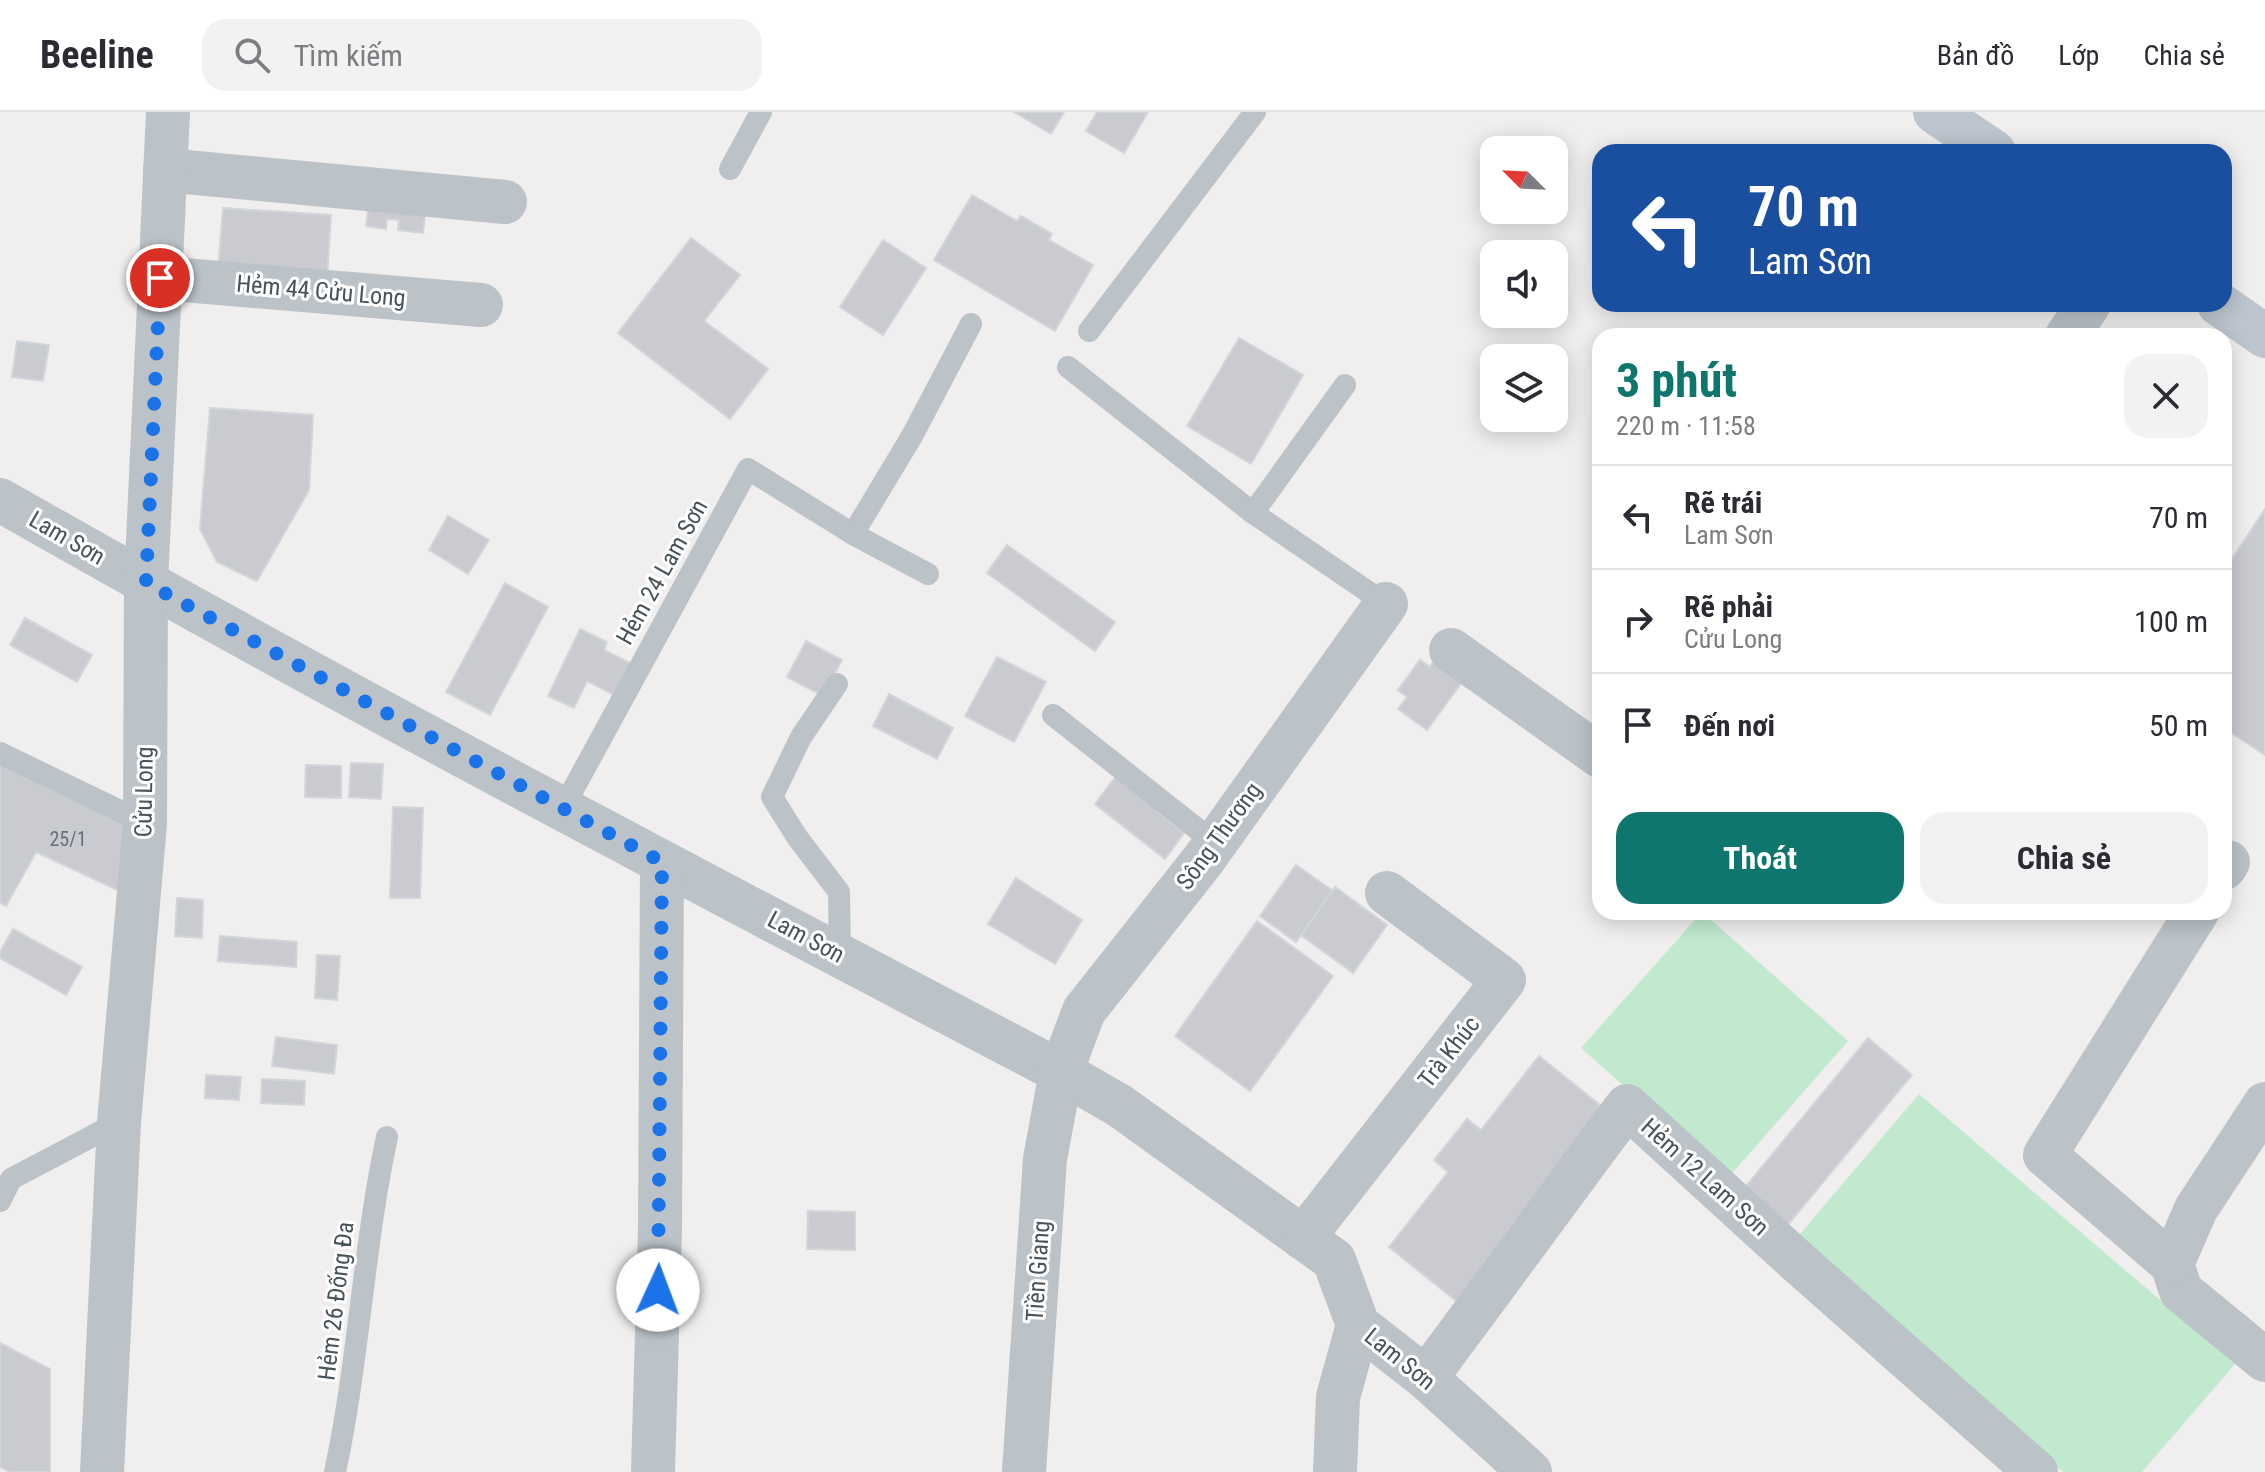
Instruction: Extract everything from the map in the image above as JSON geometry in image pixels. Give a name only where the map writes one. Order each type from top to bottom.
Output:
[{"type":"main road","points":[[1935,112],[1982,144]]},
{"type":"main road","points":[[2230,312],[2265,336]]},
{"type":"street","name":"Cửu Long","points":[[102,1472],[119,1122],[145,823],[146,583],[168,112]]},
{"type":"street","points":[[165,170],[505,202]]},
{"type":"street","name":"Hẻm 44 Cửu Long","points":[[160,278],[481,305]]},
{"type":"street","name":"Lam Sơn","points":[[0,500],[146,583],[1120,1106],[1334,1260],[1358,1325],[1426,1378],[1530,1472]]},
{"type":"street","name":"Sông Thương","points":[[1061,1072],[1084,1011],[1215,843],[1386,604]]},
{"type":"street","points":[[1451,650],[1592,750]]},
{"type":"street","points":[[653,1472],[660,1229],[662,862]]},
{"type":"street","name":"Trà Khúc","points":[[1303,1238],[1504,980],[1387,893]]},
{"type":"street","points":[[2192,920],[2045,1155],[2172,1264],[2181,1291],[2265,1360]]},
{"type":"street","name":"Tiền Giang","points":[[1024,1472],[1045,1159],[1061,1072]]},
{"type":"street","points":[[2172,1264],[2196,1209],[2265,1104]]},
{"type":"street","name":"Hẻm 12 Lam Sơn","points":[[1426,1378],[1627,1106],[2036,1472]]},
{"type":"street","points":[[1335,1472],[1338,1397],[1358,1325]]},
{"type":"lane","points":[[730,169],[761,112]]},
{"type":"lane","points":[[1089,331],[1255,112]]},
{"type":"lane","points":[[853,534],[912,436],[971,324]]},
{"type":"lane","points":[[1068,367],[1253,513],[1386,604]]},
{"type":"lane","points":[[1253,513],[1345,385]]},
{"type":"lane","name":"Hẻm 24 Lam Sơn","points":[[563,808],[748,469],[853,534],[928,574]]},
{"type":"lane","points":[[837,684],[801,737],[772,797],[797,837],[839,892],[840,956]]},
{"type":"lane","points":[[1053,715],[1215,843]]},
{"type":"lane","points":[[0,753],[145,823]]},
{"type":"lane","points":[[0,1201],[11,1179],[119,1122]]},
{"type":"lane","name":"Hẻm 26 Đống Đa","points":[[335,1472],[350,1406],[376,1188],[387,1137]]},
{"type":"green space","points":[[1695,920],[1711,920],[1848,1041],[1728,1178],[1581,1048]]},
{"type":"green space","points":[[1919,1094],[2235,1364],[2142,1472],[2063,1472],[1794,1241]]},
{"type":"building","points":[[1014,112],[1064,112],[1051,134]]},
{"type":"building","points":[[1097,112],[1148,112],[1124,153],[1086,131]]},
{"type":"building","points":[[972,195],[1017,221],[1021,216],[1052,234],[1049,240],[1093,265],[1055,331],[934,260]]},
{"type":"building","points":[[369,201],[426,207],[423,233],[398,230],[399,220],[387,219],[386,229],[366,226]]},
{"type":"building","points":[[223,208],[331,215],[327,279],[218,272]]},
{"type":"building","points":[[691,238],[740,275],[704,321],[768,369],[730,419],[618,333]]},
{"type":"building","points":[[883,240],[926,268],[883,335],[840,307]]},
{"type":"building","points":[[1239,338],[1303,375],[1251,464],[1187,426]]},
{"type":"building","points":[[17,341],[49,345],[43,381],[12,377]]},
{"type":"building","points":[[210,408],[313,415],[309,490],[257,581],[217,562],[200,529]]},
{"type":"building","points":[[2265,509],[2265,755],[2232,733],[2232,559]]},
{"type":"building","points":[[448,516],[489,540],[468,574],[429,550]]},
{"type":"building","points":[[1007,545],[1115,622],[1095,651],[987,573]]},
{"type":"building","points":[[505,583],[548,607],[490,715],[446,692]]},
{"type":"building","points":[[25,618],[92,655],[77,682],[10,645]]},
{"type":"building","points":[[580,629],[607,642],[604,650],[634,665],[618,697],[587,681],[574,708],[548,696]]},
{"type":"building","points":[[806,641],[842,660],[823,696],[787,677]]},
{"type":"building","points":[[997,657],[1046,682],[1014,742],[965,716]]},
{"type":"building","points":[[1436,658],[1464,679],[1427,730],[1398,709],[1407,697],[1398,690],[1420,660],[1430,667]]},
{"type":"building","points":[[889,694],[953,728],[937,759],[873,726]]},
{"type":"building","points":[[0,763],[137,826],[130,896],[36,852],[6,906],[0,903]]},
{"type":"building","points":[[351,763],[383,764],[381,799],[349,797]]},
{"type":"building","points":[[1126,763],[1158,812],[1184,833],[1165,859],[1095,804]]},
{"type":"building","points":[[306,765],[341,766],[341,798],[305,797]]},
{"type":"building","points":[[393,807],[423,808],[420,898],[390,898]]},
{"type":"building","points":[[1296,865],[1333,891],[1296,942],[1260,916]]},
{"type":"building","points":[[1016,878],[1082,920],[1055,964],[988,924]]},
{"type":"building","points":[[1335,887],[1387,925],[1353,973],[1301,935]]},
{"type":"building","points":[[177,898],[203,900],[202,938],[175,936]]},
{"type":"building","points":[[1257,921],[1333,976],[1250,1091],[1175,1036]]},
{"type":"building","points":[[13,929],[82,967],[66,995],[0,958],[0,952]]},
{"type":"building","points":[[220,936],[297,942],[296,967],[218,961]]},
{"type":"building","points":[[317,955],[340,956],[337,1000],[315,998]]},
{"type":"building","points":[[276,1037],[337,1045],[334,1074],[272,1066]]},
{"type":"building","points":[[1868,1038],[1912,1075],[1786,1227],[1742,1191]]},
{"type":"building","points":[[1539,1056],[1611,1114],[1460,1304],[1389,1247],[1448,1172],[1434,1160],[1467,1119],[1481,1130]]},
{"type":"building","points":[[206,1075],[241,1077],[239,1100],[205,1098]]},
{"type":"building","points":[[262,1079],[305,1081],[304,1105],[261,1103]]},
{"type":"building","points":[[808,1211],[855,1212],[855,1250],[807,1249]]},
{"type":"building","points":[[0,1343],[50,1369],[50,1472],[10,1472],[0,1467]]},
{"type":"route","points":[[160,278],[146,583],[662,862],[658,1290]]}]
